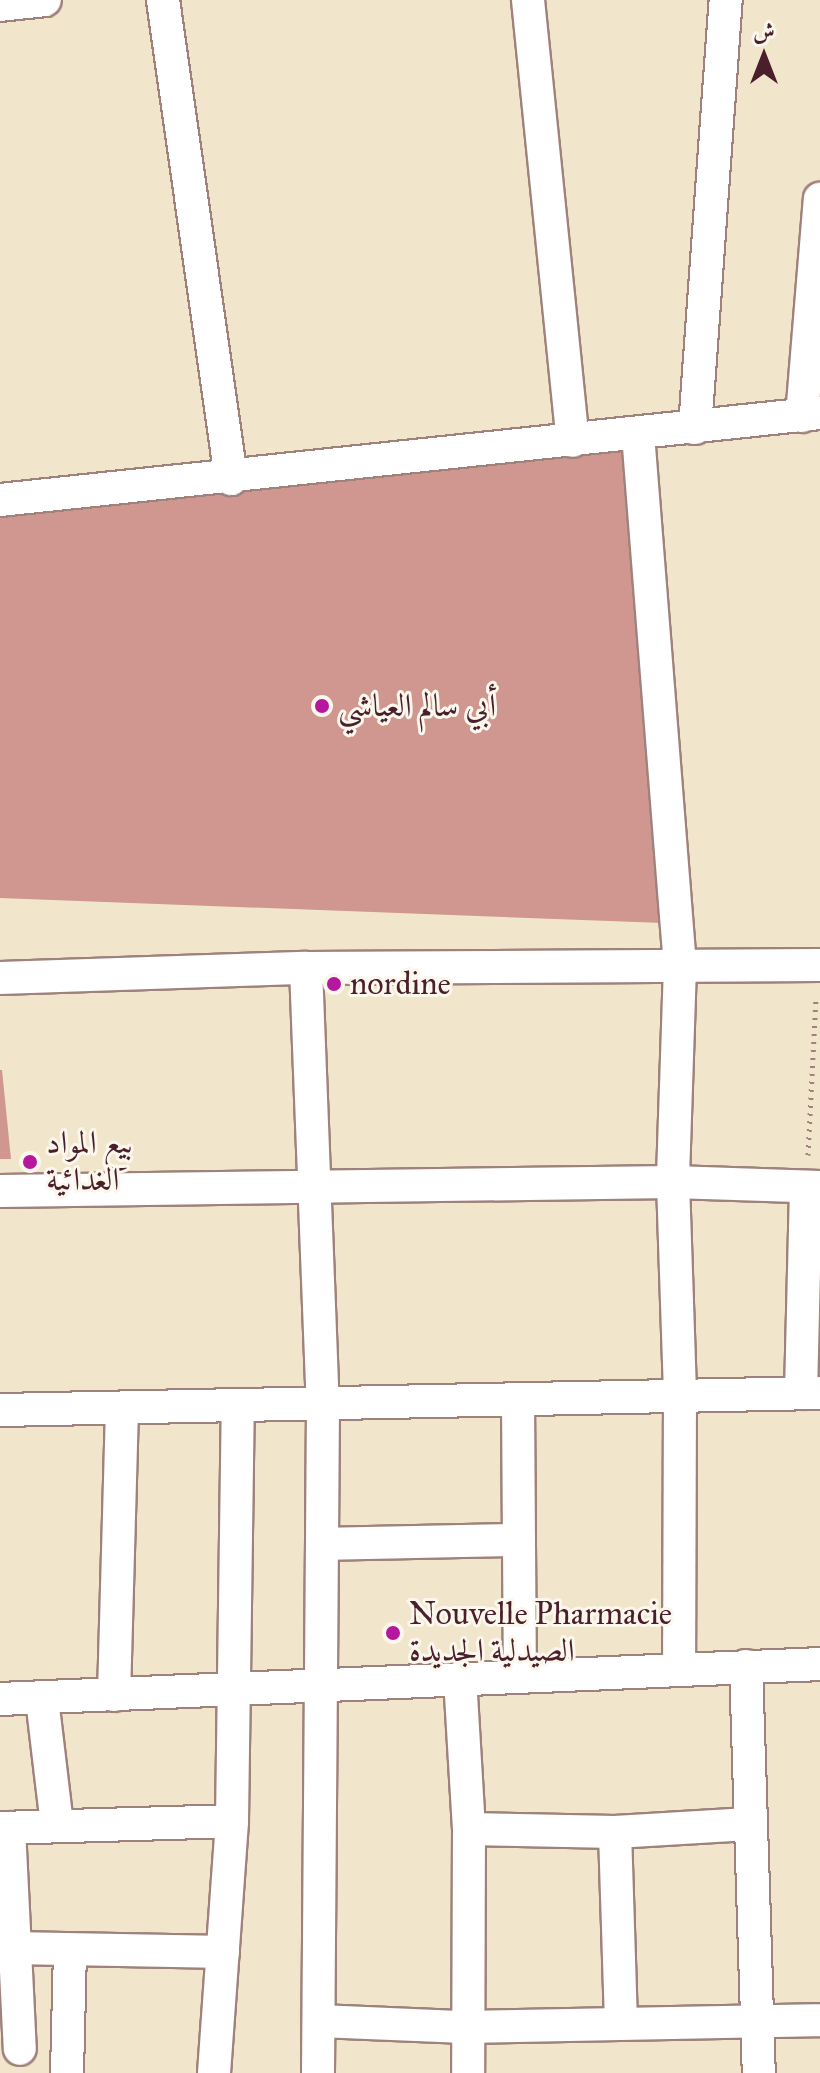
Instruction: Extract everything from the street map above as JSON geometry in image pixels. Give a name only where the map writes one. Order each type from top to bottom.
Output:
[{"type":"street","points":[[0,5],[45,0]]},
{"type":"street","points":[[163,0],[231,479]]},
{"type":"street","points":[[528,0],[573,441]]},
{"type":"street","points":[[695,428],[726,0]]},
{"type":"street","points":[[0,500],[231,479],[811,415],[820,199]]},
{"type":"street","points":[[638,434],[680,966],[673,1182],[680,1395],[679,1667]]},
{"type":"street","points":[[0,978],[306,968],[819,965]]},
{"type":"street","points":[[306,968],[317,1188],[323,1406],[318,2073]]},
{"type":"street","points":[[0,1191],[673,1182],[813,1188],[811,1393],[238,1409],[0,1410]]},
{"type":"street","points":[[518,1400],[520,1676]]},
{"type":"street","points":[[114,1695],[122,1409]]},
{"type":"street","points":[[214,2073],[232,1821],[238,1409]]},
{"type":"street","points":[[323,1544],[519,1540]]},
{"type":"street","points":[[0,1699],[679,1667],[820,1664]]},
{"type":"street","points":[[746,1666],[759,2073]]},
{"type":"street","points":[[460,1678],[469,1829],[465,2027],[468,2073]]},
{"type":"street","points":[[42,1699],[57,1825]]},
{"type":"street","points":[[70,1952],[67,2061],[10,2050],[15,1948],[4,1828],[232,1821]]},
{"type":"street","points":[[469,1829],[615,1832],[749,1824]]},
{"type":"street","points":[[615,1832],[621,2021]]},
{"type":"street","points":[[15,1948],[70,1952],[223,1952]]},
{"type":"street","points":[[319,2021],[465,2027],[621,2021],[820,2020]]},
{"type":"path","points":[[813,1188],[819,965]]},
{"type":"building","name":"أبي سالم العياشي","points":[[622,447],[663,923],[0,898],[0,515]]},
{"type":"building","points":[[2,1070],[11,1159],[0,1159]]},
{"type":"place","name":"أبي سالم العياشي","points":[[322,706]]},
{"type":"place","name":"nordine","points":[[334,984]]},
{"type":"place","name":"بيع المواد الغدائية","points":[[30,1162]]},
{"type":"place","name":"Nouvelle Pharmacie الصيدلية الجديدة","points":[[393,1633]]}]
